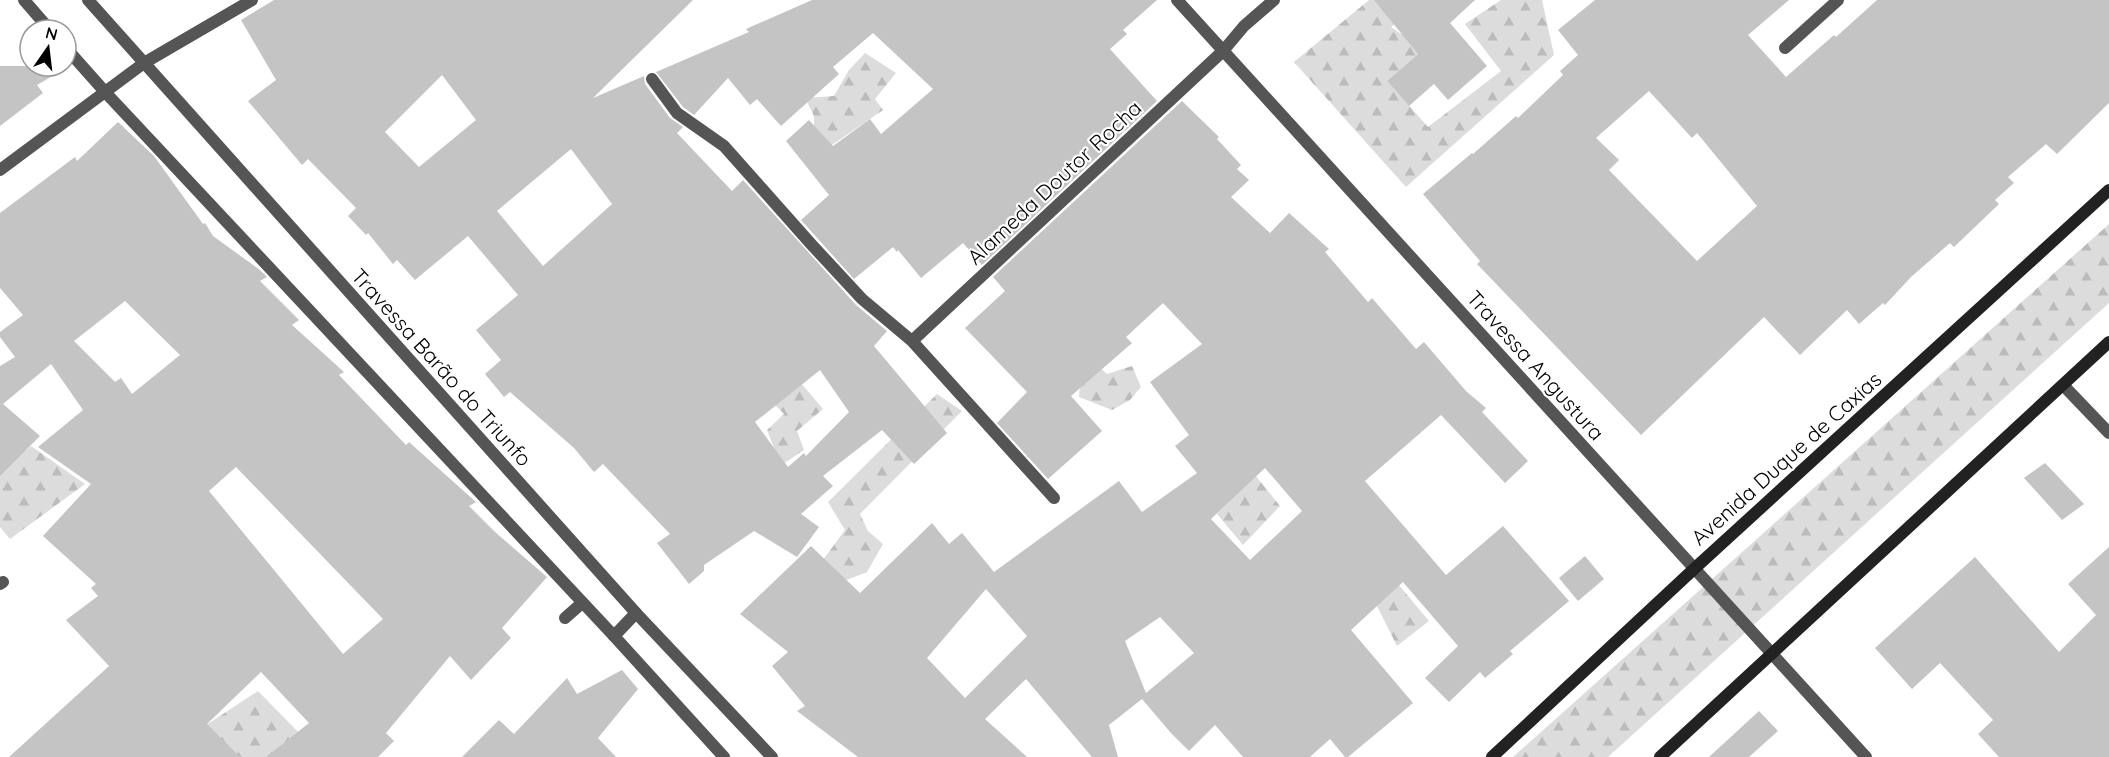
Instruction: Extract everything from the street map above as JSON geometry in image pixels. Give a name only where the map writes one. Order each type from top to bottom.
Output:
[{"type":"main road","name":"Avenida Duque de Caxias","points":[[1492,757],[1695,568],[2109,190]]},
{"type":"main road","points":[[1660,757],[2109,342]]},
{"type":"street","points":[[24,0],[40,18]]},
{"type":"street","name":"Travessa Barão do Triunfo","points":[[88,0],[636,613],[772,757]]},
{"type":"street","points":[[0,170],[144,63],[252,0]]},
{"type":"street","name":"Travessa Angustura","points":[[1177,0],[1866,757]]},
{"type":"street","name":"Alameda Doutor Rocha","points":[[912,341],[1223,51],[1244,26],[1274,0]]},
{"type":"street","points":[[1785,48],[1838,0]]},
{"type":"street","points":[[78,62],[724,757]]},
{"type":"street","points":[[652,80],[677,113],[724,146],[862,298],[912,341],[1054,498]]},
{"type":"street","points":[[2063,386],[2109,433]]},
{"type":"street","points":[[565,618],[582,603]]},
{"type":"street","points":[[614,636],[636,613]]},
{"type":"green space","points":[[1369,0],[1425,0],[1391,27],[1401,34],[1422,25],[1434,40],[1387,81],[1428,127],[1501,71],[1465,24],[1501,0],[1542,0],[1554,55],[1406,187],[1294,62]]},
{"type":"green space","points":[[865,53],[896,73],[875,99],[883,110],[826,149],[814,130],[814,116],[805,98],[834,96],[849,70]]},
{"type":"green space","points":[[2109,224],[2109,303],[1608,757],[1513,757]]},
{"type":"green space","points":[[1095,363],[1107,374],[1132,366],[1141,387],[1130,400],[1112,410],[1079,397],[1080,385]]},
{"type":"green space","points":[[795,376],[823,409],[797,431],[804,450],[780,466],[766,454],[774,448],[767,430],[784,414],[775,405]]},
{"type":"green space","points":[[937,394],[962,411],[860,514],[868,531],[883,544],[867,572],[844,581],[817,568],[845,530],[828,502]]},
{"type":"green space","points":[[31,446],[85,484],[10,539],[0,527],[0,471]]},
{"type":"green space","points":[[1255,475],[1280,506],[1243,545],[1217,514]]},
{"type":"green space","points":[[1377,559],[1429,621],[1397,646],[1378,608],[1352,575]]},
{"type":"green space","points":[[258,691],[300,734],[282,744],[271,757],[203,757],[194,733]]},
{"type":"building","points":[[274,0],[693,0],[593,98],[644,76],[645,84],[670,118],[683,127],[677,133],[732,191],[743,180],[856,305],[887,331],[874,346],[947,433],[914,464],[882,430],[823,476],[833,486],[801,514],[819,527],[797,557],[754,531],[704,565],[704,571],[689,584],[657,543],[670,534],[603,464],[594,472],[574,448],[510,392],[504,397],[485,374],[501,360],[476,330],[518,295],[468,236],[415,280],[397,260],[393,264],[368,233],[366,235],[348,216],[356,208],[308,159],[302,165],[248,101],[276,80],[241,20]],"holes":[[[442,75],[476,120],[419,167],[385,132]],[[571,149],[612,204],[543,266],[497,211]],[[820,370],[849,412],[806,456],[804,453],[788,467],[755,422]]]},
{"type":"building","points":[[812,0],[1157,0],[1123,30],[1127,34],[1110,49],[1157,101],[982,265],[963,243],[921,278],[893,247],[854,279],[801,220],[829,195],[786,141],[809,120],[833,146],[870,119],[881,134],[933,89],[873,33],[833,67],[839,74],[781,126],[757,99],[750,105],[728,78],[694,115],[683,107],[656,72],[749,32],[746,29]]},
{"type":"building","points":[[1374,0],[1475,0],[1450,23],[1487,66],[1448,100],[1434,84],[1409,106],[1387,81],[1418,54]]},
{"type":"building","points":[[1595,0],[1789,0],[1748,35],[1786,77],[1877,0],[2109,0],[2109,103],[2057,154],[2046,144],[2008,177],[2014,183],[1995,200],[1999,204],[1954,247],[1950,243],[1911,277],[1885,305],[1883,303],[1859,324],[1847,310],[1800,355],[1764,317],[1641,435],[1477,264],[1480,261],[1423,194],[1516,116],[1518,118],[1563,75],[1560,71],[1578,55],[1558,30]],"holes":[[[1649,91],[1692,138],[1697,133],[1757,206],[1697,261],[1609,170],[1619,160],[1596,138]]]},
{"type":"building","points":[[0,66],[18,66],[18,78],[49,78],[37,85],[43,93],[0,126]]},
{"type":"building","points":[[1182,101],[1219,137],[1217,139],[1241,165],[1237,169],[1249,180],[1231,197],[1270,233],[1289,213],[1329,249],[1325,252],[1368,302],[1372,298],[1416,349],[1424,342],[1466,391],[1486,408],[1482,412],[1528,461],[1505,483],[1441,415],[1365,481],[1446,575],[1503,526],[1569,601],[1510,651],[1513,654],[1485,678],[1480,672],[1449,702],[1425,678],[1458,646],[1403,582],[1351,630],[1413,703],[1348,757],[1345,757],[1330,739],[1310,757],[1243,757],[1215,725],[1189,751],[1142,699],[1109,725],[1118,757],[1092,757],[1026,679],[985,719],[1027,757],[858,757],[797,711],[805,706],[772,666],[788,652],[740,614],[811,546],[860,593],[932,523],[949,544],[962,533],[994,572],[1119,481],[1142,512],[1197,473],[1175,446],[1189,435],[1150,382],[1202,344],[1163,303],[1126,337],[1132,343],[1071,396],[1102,431],[1048,479],[997,423],[1027,392],[965,328],[1005,291],[993,277]],"holes":[[[1265,468],[1302,511],[1250,560],[1211,519]],[[986,589],[1027,636],[965,698],[927,658]],[[1160,617],[1194,653],[1146,693],[1125,641]]]},
{"type":"building","points":[[118,122],[154,156],[213,236],[267,277],[260,281],[299,320],[292,325],[344,372],[339,375],[406,445],[409,442],[476,502],[469,506],[547,577],[502,628],[511,638],[471,680],[450,656],[386,733],[394,741],[378,757],[266,757],[309,723],[261,672],[207,724],[240,757],[9,757],[109,666],[66,620],[98,596],[91,588],[96,584],[43,536],[91,484],[38,447],[83,410],[51,364],[3,404],[40,436],[0,476],[0,366],[15,357],[0,337],[0,332],[23,315],[0,288],[0,213],[75,157],[77,161]],"holes":[[[125,301],[180,355],[132,394],[121,378],[115,382],[74,341]],[[236,467],[383,619],[343,654],[209,491]]]},
{"type":"building","points":[[2045,463],[2084,504],[2062,520],[2024,478]]},
{"type":"building","points":[[2109,547],[2109,757],[1999,757],[1978,734],[1993,720],[1940,663],[1912,689],[1875,648],[1975,557],[2059,652],[2096,615],[2068,584]]},
{"type":"building","points":[[1585,556],[1604,579],[1578,601],[1559,578]]},
{"type":"building","points":[[622,670],[638,689],[598,738],[616,757],[462,757],[499,720],[514,734],[567,678],[577,694]]},
{"type":"building","points":[[1759,711],[1778,731],[1749,757],[1709,757]]}]
